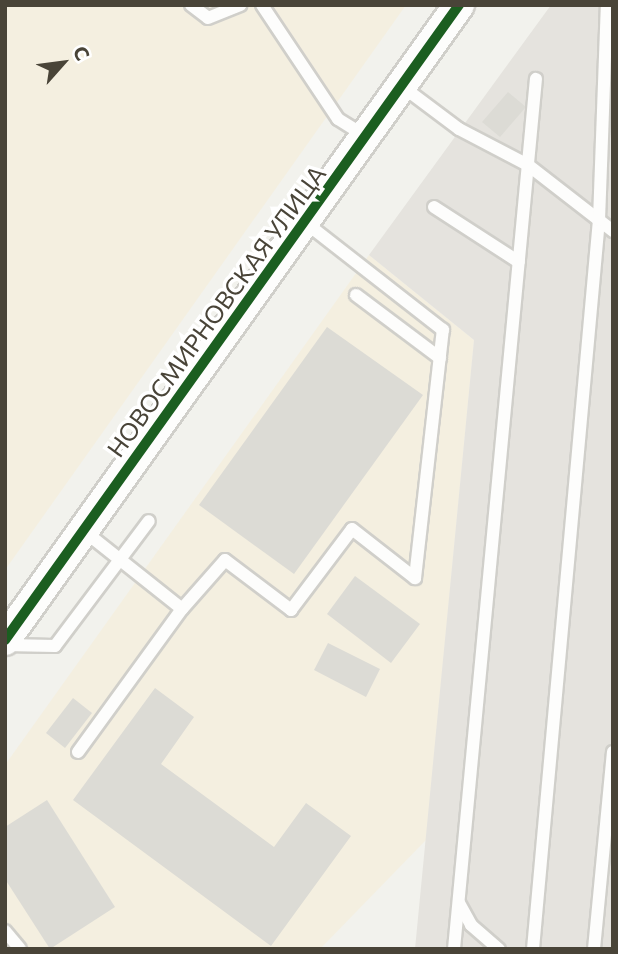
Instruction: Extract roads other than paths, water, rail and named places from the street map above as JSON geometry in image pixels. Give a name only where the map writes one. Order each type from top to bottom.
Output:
[{"type":"street","name":"НОВОСМИРНОВСКАЯ УЛИЦА","points":[[5,643],[459,5]]},
{"type":"lane","points":[[191,5],[208,18],[240,5]]},
{"type":"lane","points":[[262,5],[338,119],[367,137]]},
{"type":"lane","points":[[533,949],[599,220],[607,5]]},
{"type":"lane","points":[[454,949],[536,79]]},
{"type":"lane","points":[[403,87],[459,129],[528,165],[613,230]]},
{"type":"lane","points":[[434,207],[519,262]]},
{"type":"lane","points":[[78,752],[182,609],[225,560],[291,610],[352,529],[415,578],[443,330],[306,223]]},
{"type":"lane","points":[[356,295],[440,358]]},
{"type":"lane","points":[[5,643],[55,646],[149,522]]},
{"type":"lane","points":[[83,531],[182,609]]},
{"type":"lane","points":[[594,949],[613,752]]},
{"type":"lane","points":[[459,903],[471,925],[499,949]]},
{"type":"lane","points":[[5,930],[20,949]]}]
